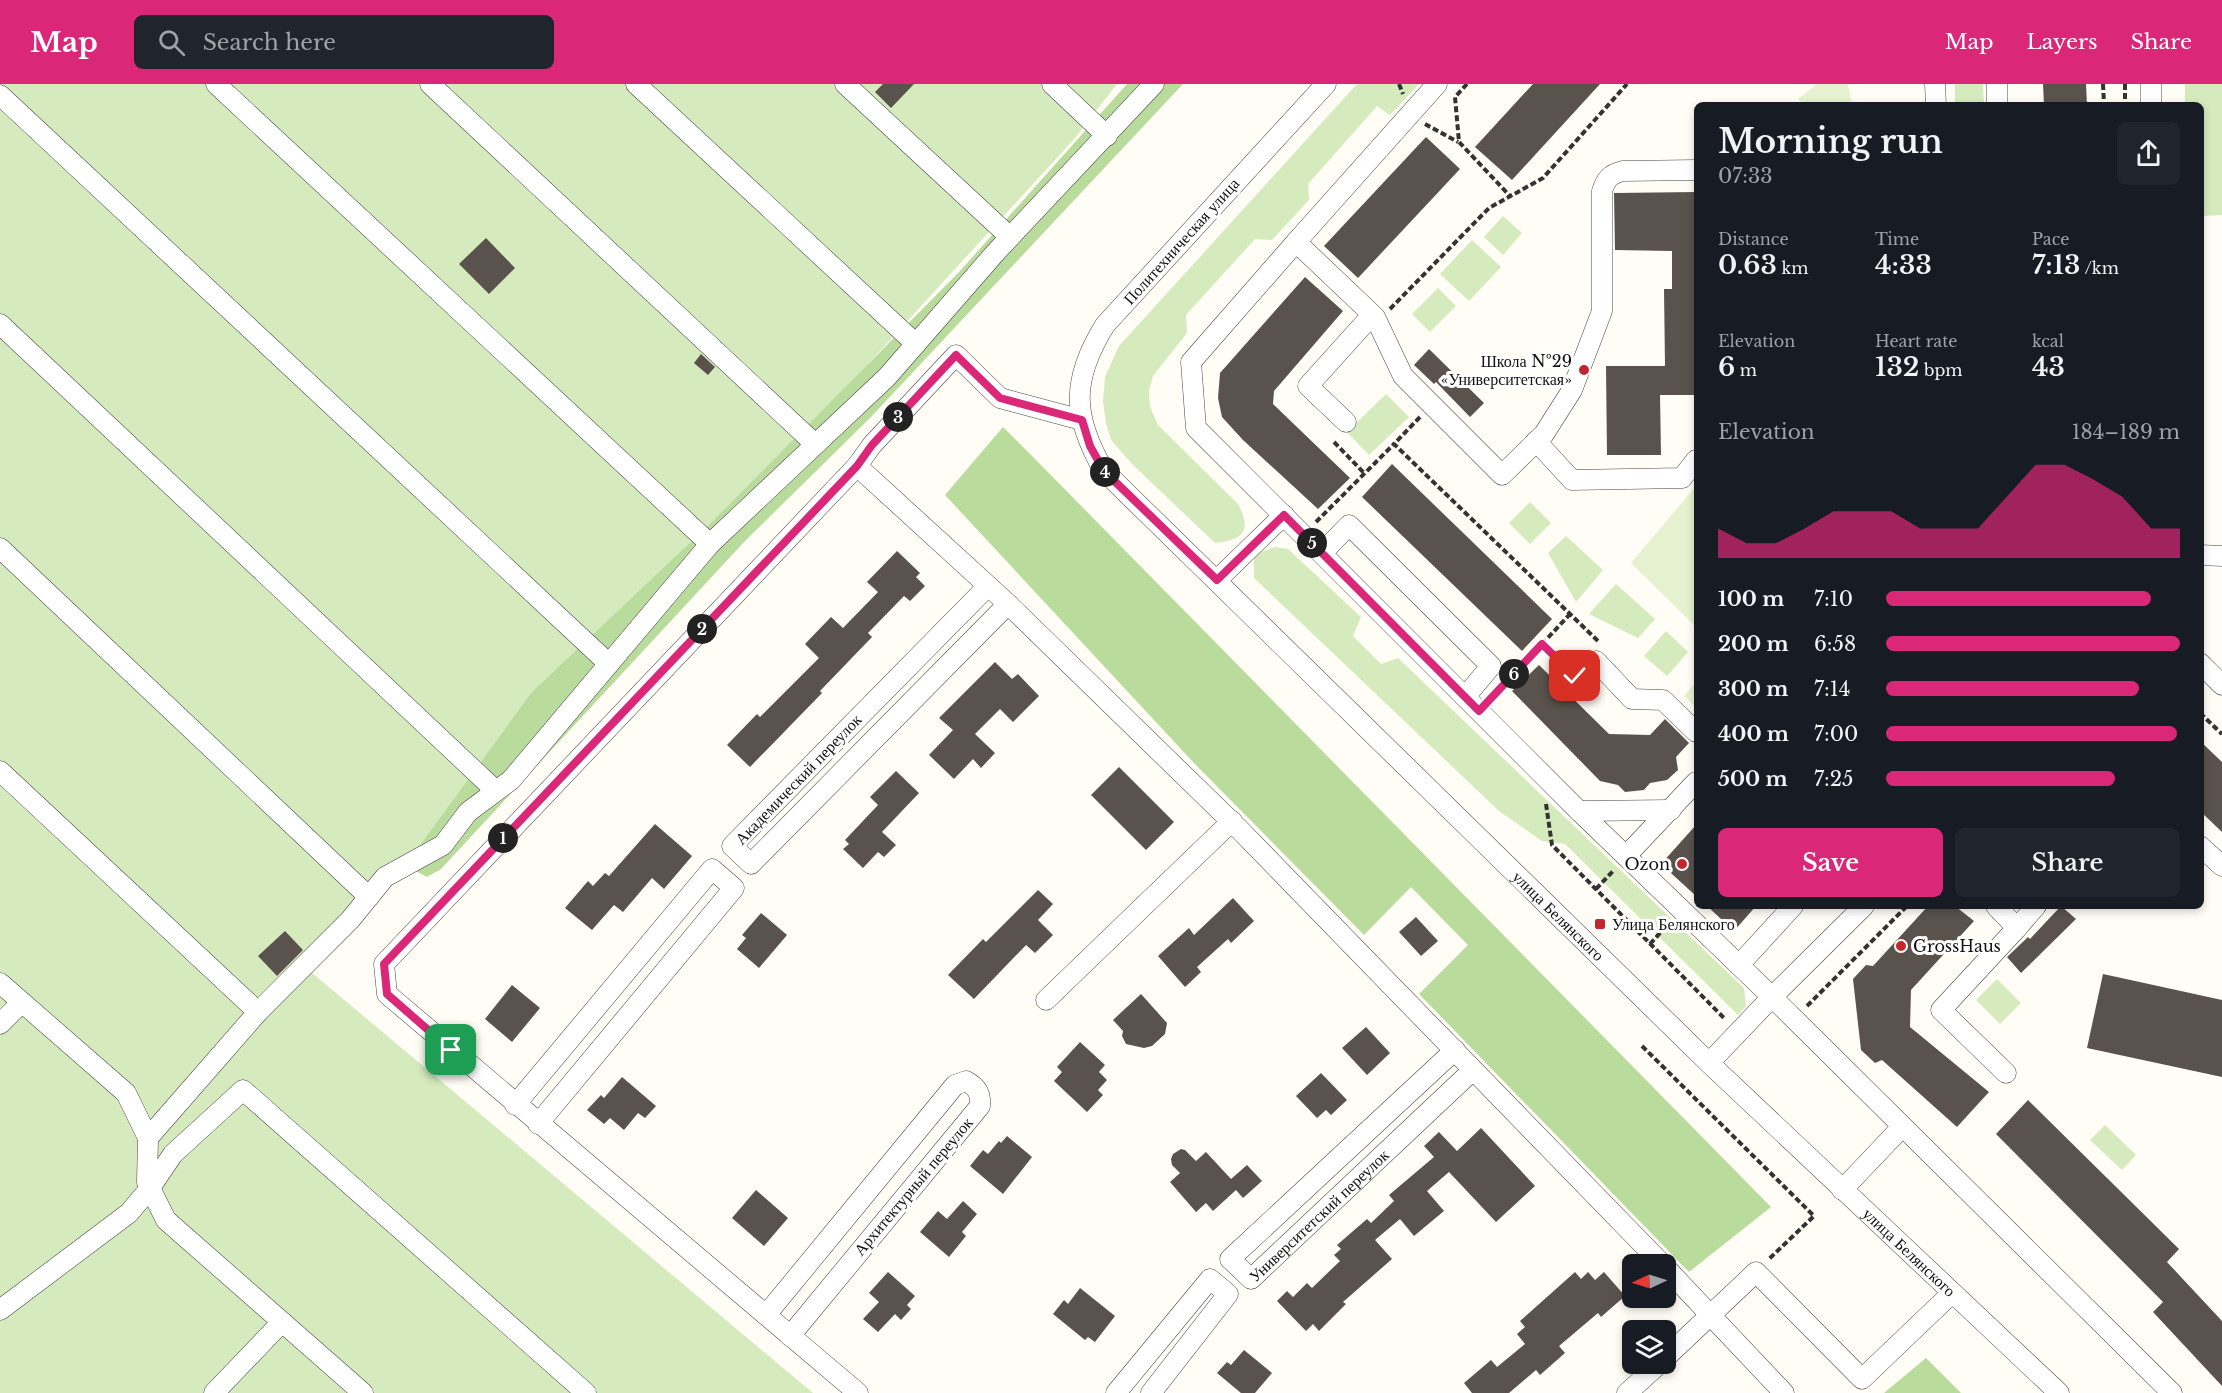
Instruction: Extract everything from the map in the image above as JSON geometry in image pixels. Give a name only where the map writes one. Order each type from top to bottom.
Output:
[{"type":"street","points":[[216,84],[710,544]]},
{"type":"street","points":[[430,84],[815,444]]},
{"type":"street","points":[[636,84],[916,344]]},
{"type":"street","points":[[845,84],[1010,237]]},
{"type":"street","points":[[1052,84],[1107,136]]},
{"type":"street","points":[[148,1138],[258,1012],[322,950],[386,877],[443,844],[468,812],[511,780],[710,544],[887,377],[1010,237],[1154,84]]},
{"type":"street","name":"Политехническая улица","points":[[1082,420],[1080,398],[1082,377],[1090,349],[1104,325],[1326,84]]},
{"type":"street","points":[[1437,84],[1191,362],[1196,428],[1540,773],[1772,997],[2172,1393]]},
{"type":"street","points":[[1935,84],[1935,102]]},
{"type":"street","points":[[1997,84],[1997,102]]},
{"type":"street","points":[[2151,84],[2151,102]]},
{"type":"street","points":[[0,95],[609,664]]},
{"type":"street","points":[[1296,242],[1375,319],[1402,376],[1502,475],[1544,434],[1572,390],[1602,311],[1602,191],[1606,181],[1612,173],[1623,171],[1694,170]]},
{"type":"street","points":[[1346,422],[1308,386],[1375,319]]},
{"type":"street","points":[[0,324],[496,791]]},
{"type":"street","points":[[858,1393],[515,1105],[387,994],[384,964],[857,466],[872,445],[956,355],[1000,398],[1082,420]]},
{"type":"street","name":"улица Белянского","points":[[1082,420],[1090,446],[1104,471],[1709,1064],[2059,1393]]},
{"type":"street","points":[[1536,441],[1572,480],[1682,478],[1694,463]]},
{"type":"street","points":[[857,466],[1008,604],[1232,821],[1652,1254]]},
{"type":"street","points":[[1217,580],[1284,515]]},
{"type":"street","points":[[1322,554],[1349,525],[1491,666],[1465,697]]},
{"type":"street","points":[[0,548],[369,897]]},
{"type":"street","points":[[2204,555],[2222,556]]},
{"type":"street","name":"Академический переулок","points":[[988,586],[732,846],[751,864],[1008,604]]},
{"type":"street","points":[[1599,653],[1632,699],[1663,700],[1694,730]]},
{"type":"street","points":[[2204,667],[2222,685]]},
{"type":"street","points":[[0,771],[258,1012]]},
{"type":"street","points":[[1626,856],[1694,784]]},
{"type":"street","points":[[1579,811],[1671,810]]},
{"type":"street","points":[[1046,1000],[1232,821]]},
{"type":"street","points":[[2204,850],[2222,866]]},
{"type":"street","points":[[515,1105],[712,869],[734,888],[538,1124]]},
{"type":"street","points":[[1739,965],[1790,909]]},
{"type":"street","points":[[1709,1064],[1772,997],[1861,909]]},
{"type":"street","points":[[1999,909],[2017,928]]},
{"type":"street","points":[[2007,1073],[1941,1010],[2033,909]]},
{"type":"street","points":[[0,982],[126,1093],[148,1138],[147,1182],[166,1220],[363,1393]]},
{"type":"street","points":[[0,1024],[22,1002]]},
{"type":"street","name":"Университетский переулок","points":[[1455,1050],[1230,1259],[1251,1279],[1473,1070]]},
{"type":"street","name":"Архитектурный переулок","points":[[766,1315],[955,1085],[966,1081],[974,1086],[981,1095],[980,1106],[790,1336]]},
{"type":"street","points":[[0,1310],[129,1213],[150,1188],[173,1154],[243,1090],[586,1393]]},
{"type":"street","points":[[1842,1190],[1902,1127]]},
{"type":"street","points":[[1676,1348],[1756,1272],[1862,1379],[1952,1293]]},
{"type":"street","points":[[1676,1278],[1784,1393]]},
{"type":"street","points":[[1116,1393],[1210,1279],[1228,1294],[1151,1393]]},
{"type":"street","points":[[214,1393],[282,1322]]},
{"type":"street","points":[[1627,1393],[1648,1374]]},
{"type":"path","points":[[1459,142],[1455,97],[1467,84]]},
{"type":"path","points":[[1375,319],[1489,208],[1543,178],[1627,84]]},
{"type":"path","points":[[2103,84],[2104,102]]},
{"type":"path","points":[[2125,84],[2125,102]]},
{"type":"path","points":[[1409,115],[1459,142],[1510,196]]},
{"type":"path","points":[[1303,535],[1431,405]]},
{"type":"path","points":[[1334,442],[1364,473]]},
{"type":"path","points":[[1394,444],[1570,614],[1599,653]]},
{"type":"path","points":[[1479,711],[1570,614]]},
{"type":"path","points":[[1542,644],[1575,676]]},
{"type":"path","points":[[2204,717],[2222,734]]},
{"type":"path","points":[[1540,773],[1552,845],[1738,1032]]},
{"type":"path","points":[[1596,889],[1626,856]]},
{"type":"path","points":[[1650,944],[1681,909]]},
{"type":"path","points":[[1794,1019],[1903,909]]},
{"type":"path","points":[[1642,1046],[1814,1216],[1756,1272]]},
{"type":"green space","points":[[0,84],[1117,84],[1075,138],[311,972],[813,1393],[0,1393]]},
{"type":"green space","points":[[1127,84],[1183,84],[871,417],[745,541],[441,869],[427,877],[414,870],[413,855],[532,692],[712,522],[960,271]]},
{"type":"green space","points":[[1357,84],[1419,84],[1390,115],[1377,106],[1308,184],[1309,200],[1272,240],[1255,239],[1186,315],[1187,333],[1153,376],[1149,390],[1150,407],[1158,425],[1238,504],[1242,513],[1245,527],[1243,532],[1233,539],[1215,543],[1133,465],[1111,440],[1103,401],[1105,377],[1119,346]]},
{"type":"green space","points":[[1817,84],[1848,84],[1851,102],[1802,102],[1798,99]]},
{"type":"green space","points":[[1955,84],[1983,84],[1984,102],[1955,102]]},
{"type":"green space","points":[[2185,84],[2222,84],[2222,215],[2204,216],[2204,102],[2185,102]]},
{"type":"green space","points":[[1503,216],[1522,233],[1503,255],[1484,237]]},
{"type":"green space","points":[[1472,240],[1501,267],[1469,301],[1440,274]]},
{"type":"green space","points":[[1438,288],[1456,306],[1430,332],[1412,314]]},
{"type":"green space","points":[[1386,394],[1409,417],[1369,455],[1347,432]]},
{"type":"green space","points":[[1003,427],[1771,1207],[1689,1272],[1676,1259],[1676,1254],[1672,1254],[1419,994],[1468,945],[1411,887],[1364,935],[1193,762],[945,495]]},
{"type":"green space","points":[[1694,488],[1694,625],[1631,563]]},
{"type":"green space","points":[[1530,502],[1551,523],[1530,544],[1509,523]]},
{"type":"green space","points":[[1566,536],[1603,570],[1576,602],[1548,553]]},
{"type":"green space","points":[[1276,547],[1288,549],[1361,617],[1353,636],[1381,664],[1398,658],[1744,988],[1746,1006],[1738,1015],[1565,844],[1542,841],[1499,811],[1254,578],[1254,558],[1263,551]]},
{"type":"green space","points":[[1616,584],[1655,619],[1638,638],[1589,614]]},
{"type":"green space","points":[[1666,631],[1688,652],[1667,676],[1644,656]]},
{"type":"green space","points":[[1694,684],[1694,706],[1684,696]]},
{"type":"green space","points":[[1997,979],[2021,1003],[2000,1024],[1976,1000]]},
{"type":"green space","points":[[2105,1125],[2136,1155],[2122,1170],[2090,1140]]},
{"type":"green space","points":[[1926,1358],[1961,1393],[1884,1393]]},
{"type":"building","points":[[883,84],[914,84],[891,108],[875,92]]},
{"type":"building","points":[[1533,84],[1600,84],[1512,180],[1475,147]]},
{"type":"building","points":[[2043,84],[2086,84],[2087,102],[2044,102]]},
{"type":"building","points":[[1426,137],[1460,169],[1358,278],[1324,246]]},
{"type":"building","points":[[1694,192],[1694,395],[1660,395],[1661,455],[1607,455],[1606,366],[1665,366],[1664,289],[1672,289],[1672,251],[1615,250],[1614,193]]},
{"type":"building","points":[[486,238],[515,268],[489,294],[459,264]]},
{"type":"building","points":[[1305,277],[1343,311],[1274,391],[1273,404],[1350,478],[1318,509],[1243,440],[1222,417],[1218,398],[1220,373]]},
{"type":"building","points":[[1429,349],[1484,403],[1470,417],[1436,382],[1434,384],[1414,365]]},
{"type":"building","points":[[701,354],[715,367],[708,375],[694,363]]},
{"type":"building","points":[[1392,464],[1552,619],[1522,651],[1362,497]]},
{"type":"building","points":[[897,551],[920,573],[916,577],[925,586],[910,601],[904,596],[868,633],[872,637],[820,691],[822,693],[750,767],[727,745],[757,714],[760,717],[819,658],[805,644],[831,617],[843,628],[878,592],[867,582]]},
{"type":"building","points":[[995,662],[1012,679],[1018,674],[1039,696],[1013,722],[1000,709],[975,734],[995,753],[981,768],[973,759],[954,779],[929,755],[953,730],[939,718]]},
{"type":"building","points":[[1539,665],[1609,734],[1650,735],[1665,719],[1689,743],[1676,757],[1678,770],[1667,780],[1650,783],[1644,790],[1625,792],[1618,785],[1600,781],[1512,691]]},
{"type":"building","points":[[2204,745],[2222,762],[2222,832],[2204,815]]},
{"type":"building","points":[[1119,767],[1174,822],[1146,850],[1091,795]]},
{"type":"building","points":[[896,771],[919,793],[882,832],[896,845],[884,857],[878,852],[863,868],[843,849],[849,844],[845,840],[878,805],[870,797]]},
{"type":"building","points":[[655,824],[692,856],[664,889],[652,878],[623,912],[614,905],[592,930],[565,908],[588,881],[593,886],[605,873],[609,876]]},
{"type":"building","points":[[1694,827],[1694,894],[1661,864]]},
{"type":"building","points":[[1038,890],[1053,904],[1038,920],[1053,935],[1035,953],[1026,945],[974,999],[948,975],[983,939],[986,942]]},
{"type":"building","points":[[1233,898],[1254,921],[1231,943],[1228,939],[1197,967],[1201,972],[1185,987],[1158,956],[1189,928],[1194,935]]},
{"type":"building","points":[[1710,909],[1753,909],[1734,931]]},
{"type":"building","points":[[1925,909],[1959,909],[1974,921],[1911,990],[1910,1027],[1989,1092],[1957,1127],[1882,1060],[1875,1063],[1861,1050],[1853,979],[1866,965],[1873,966]]},
{"type":"building","points":[[2058,909],[2064,909],[2076,919],[2021,973],[2007,957],[2028,937],[2030,939]]},
{"type":"building","points":[[761,913],[787,935],[759,968],[737,949],[746,938],[742,935]]},
{"type":"building","points":[[1416,917],[1438,941],[1421,956],[1399,932]]},
{"type":"building","points":[[285,931],[303,950],[277,976],[258,956]]},
{"type":"building","points":[[2103,974],[2222,1000],[2222,1077],[2087,1048]]},
{"type":"building","points":[[512,985],[540,1008],[512,1042],[485,1019]]},
{"type":"building","points":[[1141,994],[1167,1023],[1165,1034],[1152,1046],[1144,1048],[1126,1044],[1122,1036],[1123,1031],[1113,1020]]},
{"type":"building","points":[[1366,1027],[1390,1053],[1367,1075],[1342,1048]]},
{"type":"building","points":[[1080,1042],[1105,1065],[1099,1072],[1107,1080],[1098,1090],[1103,1095],[1087,1112],[1054,1081],[1062,1072],[1057,1067]]},
{"type":"building","points":[[1321,1073],[1347,1100],[1331,1115],[1326,1110],[1317,1118],[1296,1096]]},
{"type":"building","points":[[622,1077],[656,1106],[645,1118],[638,1113],[624,1130],[610,1118],[604,1124],[587,1110],[601,1095],[604,1098]]},
{"type":"building","points":[[2028,1100],[2179,1249],[2167,1262],[2222,1321],[2222,1386],[2153,1312],[2163,1302],[1996,1134]]},
{"type":"building","points":[[1481,1128],[1535,1186],[1496,1222],[1449,1172],[1427,1191],[1444,1211],[1414,1236],[1400,1219],[1375,1240],[1392,1259],[1343,1302],[1346,1304],[1319,1331],[1313,1324],[1306,1331],[1277,1301],[1287,1291],[1293,1297],[1307,1283],[1312,1288],[1340,1261],[1334,1255],[1341,1249],[1337,1245],[1367,1219],[1371,1223],[1394,1201],[1389,1195],[1434,1157],[1424,1146],[1439,1132],[1457,1151]]},
{"type":"building","points":[[1007,1136],[1032,1157],[1003,1194],[970,1166],[983,1150],[988,1154],[999,1141],[1001,1143]]},
{"type":"building","points":[[1181,1149],[1196,1161],[1206,1152],[1231,1179],[1247,1165],[1262,1181],[1243,1198],[1236,1190],[1213,1211],[1206,1203],[1196,1212],[1170,1182],[1180,1173],[1172,1165],[1171,1159],[1173,1154]]},
{"type":"building","points":[[756,1190],[788,1218],[764,1246],[732,1218]]},
{"type":"building","points":[[963,1201],[977,1214],[962,1232],[966,1236],[949,1257],[920,1232],[938,1211],[947,1219]]},
{"type":"building","points":[[888,1272],[915,1296],[907,1305],[911,1309],[901,1320],[895,1314],[878,1332],[863,1319],[879,1302],[869,1293]]},
{"type":"building","points":[[1575,1272],[1581,1279],[1588,1272],[1595,1280],[1604,1272],[1622,1293],[1622,1299],[1601,1317],[1598,1313],[1559,1346],[1565,1353],[1540,1375],[1536,1370],[1509,1393],[1472,1393],[1464,1383],[1491,1360],[1497,1367],[1525,1344],[1517,1334],[1525,1327],[1520,1321]]},
{"type":"building","points":[[1080,1288],[1115,1316],[1095,1342],[1088,1337],[1085,1340],[1053,1314],[1064,1300],[1068,1304]]},
{"type":"building","points":[[1244,1350],[1272,1373],[1255,1393],[1241,1393],[1217,1373],[1227,1362],[1231,1365]]},
{"type":"place","name":"Школа №29 «Университетская»","points":[[1584,370]]},
{"type":"place","name":"Ozon","points":[[1682,864]]},
{"type":"place","name":"Улица Белянского","points":[[1600,924]]},
{"type":"place","name":"GrossHaus","points":[[1901,946]]},
{"type":"route","points":[[451,1050],[387,994],[384,964],[857,466],[872,445],[956,355],[1000,398],[1082,420],[1090,446],[1104,471],[1217,580],[1284,515],[1479,711],[1542,644],[1575,676]]}]
